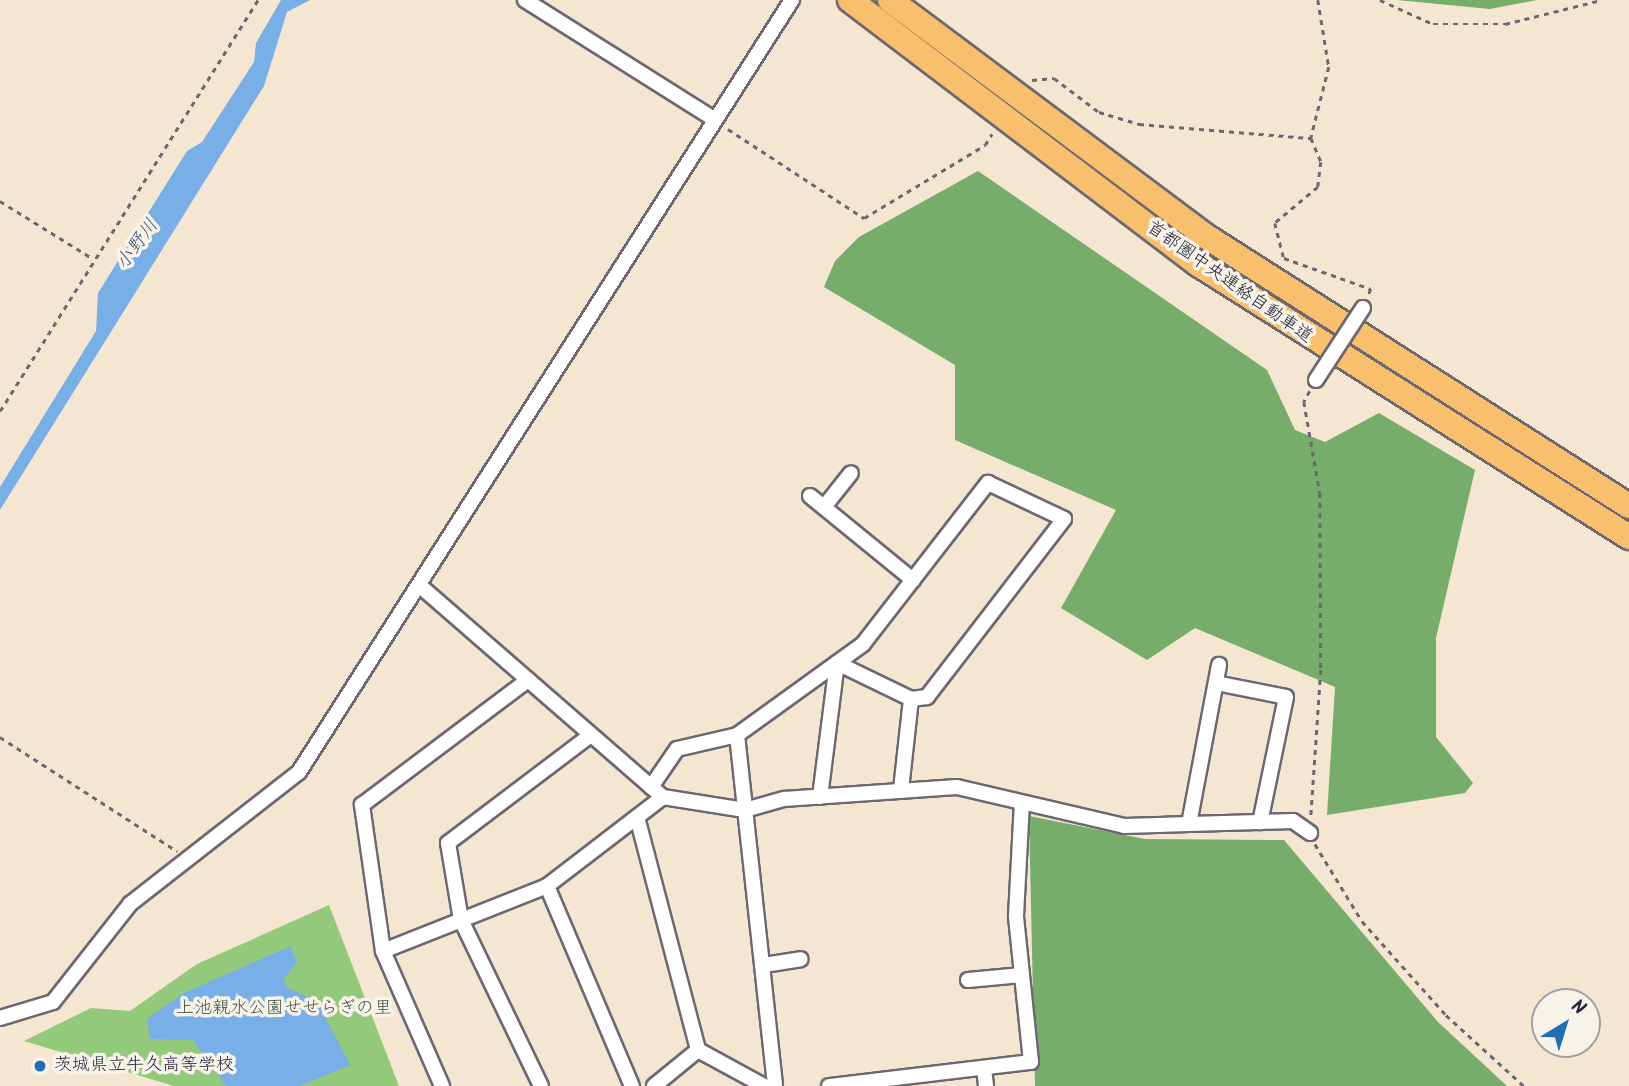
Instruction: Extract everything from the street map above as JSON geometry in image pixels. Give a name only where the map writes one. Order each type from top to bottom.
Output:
[{"type":"highway","name":"首都圏中央連絡自動車道","points":[[850,0],[1198,264],[1629,537]]},
{"type":"highway","name":"首都圏中央連絡自動車道","points":[[890,0],[1207,237],[1629,506]]},
{"type":"street","points":[[525,0],[714,119]]},
{"type":"street","points":[[0,1018],[53,1002],[130,904],[190,860],[299,772],[714,119],[793,0]]},
{"type":"street","points":[[1316,380],[1363,308]]},
{"type":"street","points":[[824,507],[850,473]]},
{"type":"street","points":[[651,787],[677,749],[737,735],[836,663],[863,645],[988,483],[1064,519],[927,697],[911,699],[836,663]]},
{"type":"street","points":[[810,496],[913,580]]},
{"type":"street","points":[[419,585],[663,797],[745,810],[820,797],[957,787],[1125,826],[1293,821],[1310,833]]},
{"type":"street","points":[[820,797],[836,663]]},
{"type":"street","points":[[1189,824],[1219,665]]},
{"type":"street","points":[[442,1086],[383,951],[362,805],[528,680]]},
{"type":"street","points":[[1216,684],[1286,697],[1259,822]]},
{"type":"street","points":[[901,790],[911,699]]},
{"type":"street","points":[[541,1086],[461,920],[448,843],[591,735]]},
{"type":"street","points":[[737,735],[775,1086]]},
{"type":"street","points":[[383,951],[547,886],[663,797]]},
{"type":"street","points":[[829,1086],[1031,1062],[1016,916],[1022,802]]},
{"type":"street","points":[[637,817],[698,1050],[764,1086]]},
{"type":"street","points":[[547,886],[632,1086]]},
{"type":"street","points":[[764,965],[801,959]]},
{"type":"street","points":[[968,980],[1022,975]]},
{"type":"street","points":[[654,1086],[698,1050]]},
{"type":"street","points":[[984,1069],[986,1086]]},
{"type":"path","points":[[0,411],[258,0]]},
{"type":"path","points":[[1318,0],[1329,67],[1311,138],[1321,162],[1318,187],[1275,223],[1284,258],[1371,289],[1363,308]]},
{"type":"path","points":[[1380,0],[1445,24],[1506,23],[1601,0]]},
{"type":"path","points":[[1032,80],[1054,78],[1099,112],[1139,124],[1311,138]]},
{"type":"path","points":[[714,119],[864,218],[985,145],[992,134]]},
{"type":"path","points":[[0,201],[93,259]]},
{"type":"path","points":[[1316,380],[1304,402],[1320,493],[1321,670],[1310,833],[1324,866],[1362,921],[1446,1015],[1524,1086]]},
{"type":"path","points":[[0,737],[190,860]]},
{"type":"green space","points":[[1397,0],[1537,0],[1490,9]]},
{"type":"green space","points":[[978,171],[1267,370],[1295,430],[1325,442],[1379,413],[1475,470],[1436,638],[1436,737],[1473,783],[1465,793],[1327,815],[1335,687],[1195,628],[1147,660],[1061,608],[1116,510],[955,440],[955,365],[824,287],[835,261],[859,237]]},
{"type":"green space","points":[[1029,816],[1145,839],[1284,840],[1438,1022],[1507,1086],[1035,1086]]},
{"type":"green space","name":"上池親水公園せせらぎの里","points":[[329,905],[399,1086],[174,1086],[24,1041],[91,1008],[130,1011],[197,964]]},
{"type":"water","name":"小野川","points":[[281,0],[310,0],[287,12],[264,86],[0,510],[0,487],[96,331],[98,293],[187,151],[202,142],[254,62],[256,43]]},
{"type":"water","points":[[291,946],[297,963],[284,978],[286,987],[317,1001],[350,1065],[300,1086],[226,1086],[193,1040],[150,1039],[147,1019],[184,993]]},
{"type":"place","name":"茨城県立牛久高等学校","points":[[40,1066]]}]
